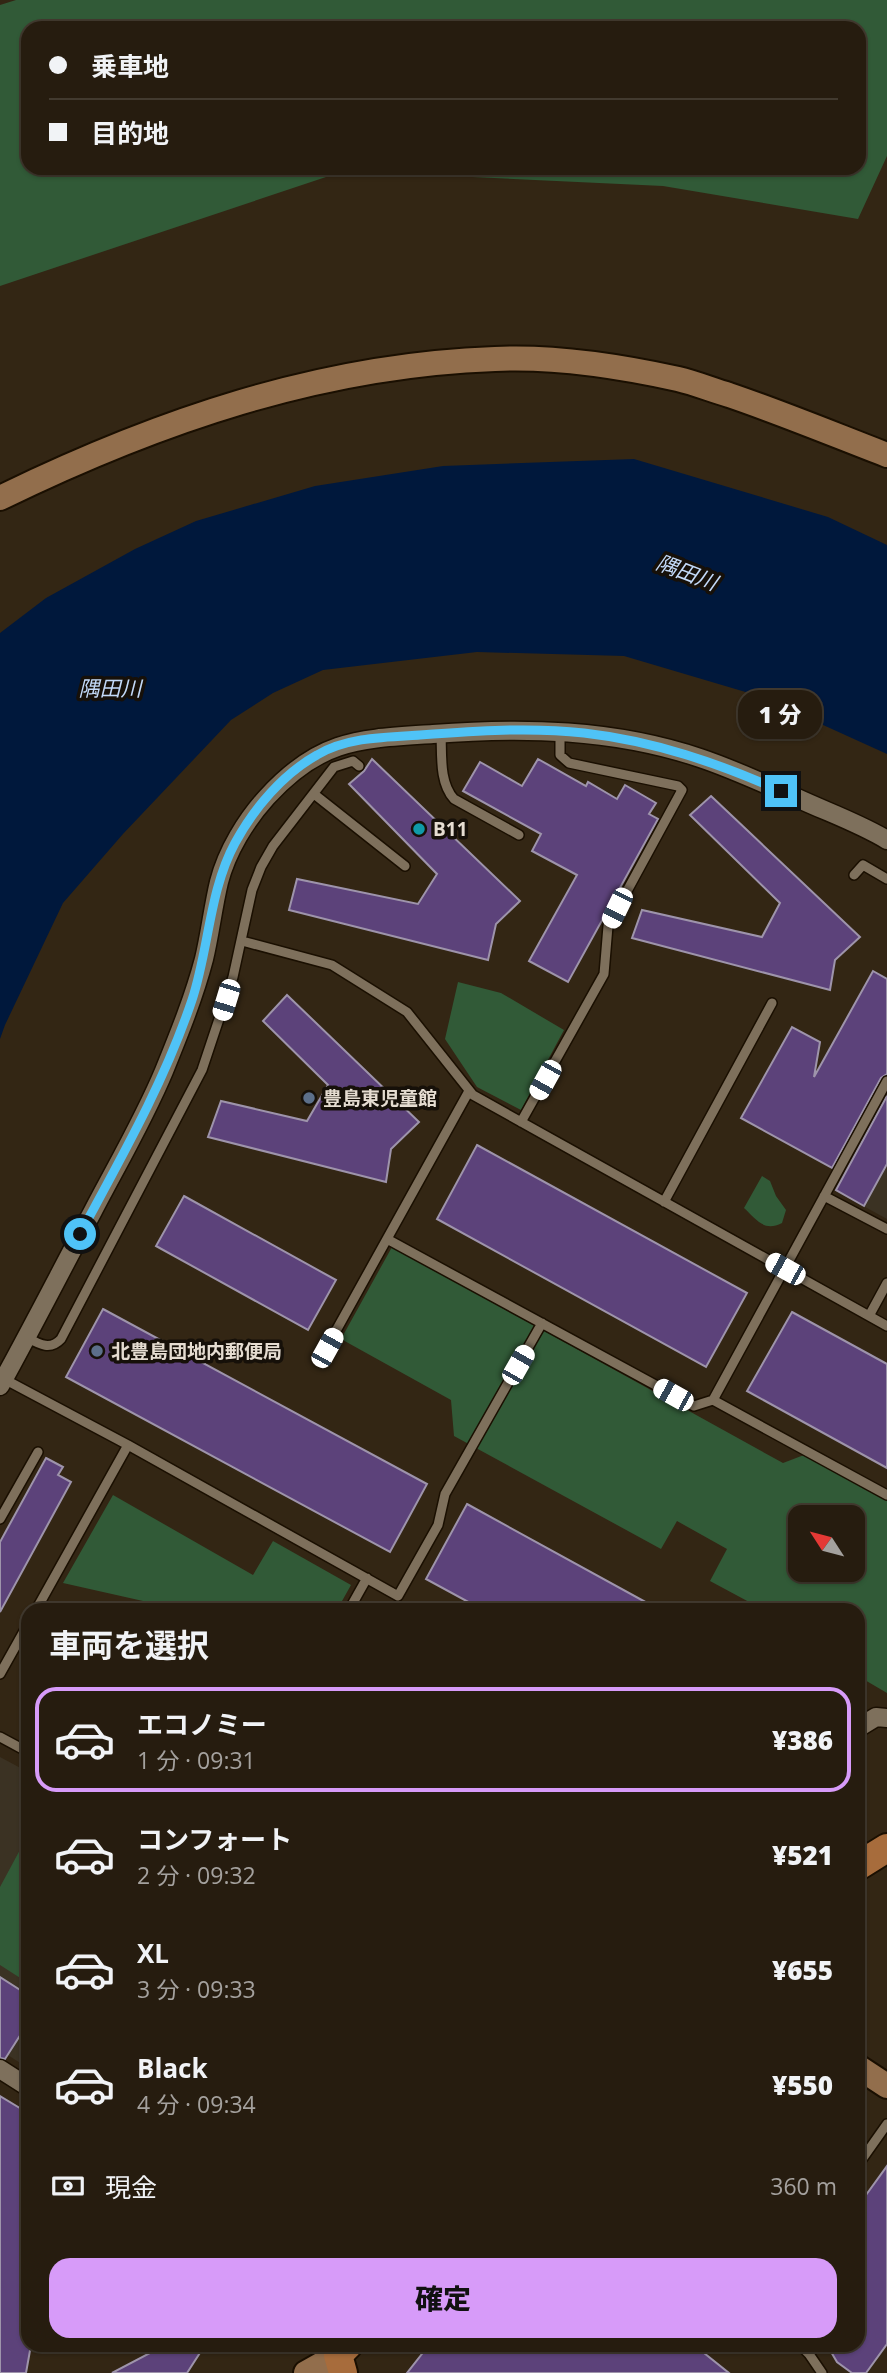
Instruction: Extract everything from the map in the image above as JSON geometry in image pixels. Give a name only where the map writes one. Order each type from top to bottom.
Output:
[{"type":"main road","points":[[865,1862],[887,1848]]},
{"type":"street","points":[[0,498],[109,448],[270,394],[355,373],[431,363],[497,359],[576,362],[681,380],[743,400],[887,455]]},
{"type":"street","points":[[2,1382],[140,1123],[163,1073],[192,1000],[225,864],[247,823],[266,798],[284,780],[318,754],[336,746],[369,739],[491,729],[560,731],[603,736],[700,758],[758,781],[887,840]]},
{"type":"street","points":[[865,1724],[876,1717],[887,1718]]},
{"type":"street","points":[[0,2069],[21,2082]]},
{"type":"street","points":[[865,2072],[887,2086]]},
{"type":"street","points":[[306,2373],[343,2358]]},
{"type":"lane","points":[[521,1122],[604,974],[608,926],[682,790],[678,786],[569,763],[560,755],[560,731]]},
{"type":"lane","points":[[441,733],[444,780],[448,793],[454,799],[519,835]]},
{"type":"lane","points":[[26,1337],[43,1346],[50,1346],[57,1344],[66,1331],[195,1085],[219,1023],[242,942],[252,890],[273,846],[334,767],[353,761],[359,766]]},
{"type":"lane","points":[[314,794],[405,866]]},
{"type":"lane","points":[[854,875],[863,865],[887,879]]},
{"type":"lane","points":[[242,942],[331,965],[407,1012],[473,1095],[887,1326]]},
{"type":"lane","points":[[664,1202],[772,1003]]},
{"type":"lane","points":[[387,1239],[694,1406],[713,1400],[887,1081]]},
{"type":"lane","points":[[327,1348],[469,1091]]},
{"type":"lane","points":[[824,1196],[887,1229]]},
{"type":"lane","points":[[869,1316],[887,1283]]},
{"type":"lane","points":[[2,1382],[128,1445],[398,1595],[438,1525],[445,1494],[542,1323]]},
{"type":"lane","points":[[713,1400],[887,1495]]},
{"type":"lane","points":[[40,1603],[128,1445]]},
{"type":"lane","points":[[0,1519],[38,1452]]},
{"type":"lane","points":[[353,1603],[367,1578]]},
{"type":"lane","points":[[0,1674],[21,1636]]},
{"type":"lane","points":[[0,1737],[21,1748]]},
{"type":"lane","points":[[865,2155],[887,2124]]},
{"type":"lane","points":[[807,2352],[822,2373]]},
{"type":"shaded area","points":[[887,1093],[887,1219],[834,1190]]},
{"type":"shaded area","points":[[0,1757],[21,1768],[21,2064],[0,2050]]},
{"type":"green space","points":[[16,0],[887,0],[887,156],[858,219],[663,186],[429,175],[866,175],[866,21],[21,21],[21,175],[332,175],[0,286],[0,5]]},
{"type":"green space","points":[[458,982],[501,993],[564,1030],[521,1110],[477,1087],[445,1039]]},
{"type":"green space","points":[[762,1176],[770,1181],[786,1210],[782,1223],[765,1225],[744,1208]]},
{"type":"green space","points":[[392,1247],[783,1463],[804,1455],[887,1501],[887,1693],[865,1680],[865,1603],[751,1603],[710,1581],[727,1549],[677,1521],[661,1549],[454,1436],[451,1400],[341,1339]]},
{"type":"green space","points":[[113,1495],[253,1575],[273,1541],[351,1585],[341,1603],[152,1603],[63,1583]]},
{"type":"green space","points":[[21,1848],[21,1978],[0,1965],[0,1887]]},
{"type":"water","name":"隅田川","points":[[634,459],[828,517],[887,545],[887,754],[759,696],[624,656],[477,652],[323,670],[273,693],[231,720],[123,834],[63,903],[0,1039],[0,633],[46,598],[135,549],[196,521],[315,486],[443,466]]},
{"type":"building","name":"B11","points":[[372,759],[520,901],[496,924],[488,960],[289,910],[297,879],[418,904],[437,874],[349,784],[364,771]]},
{"type":"building","points":[[538,759],[586,786],[588,782],[617,799],[625,785],[656,803],[649,814],[658,819],[568,982],[529,961],[577,875],[532,851],[541,834],[463,791],[480,762],[522,786]]},
{"type":"building","points":[[711,796],[860,937],[835,960],[830,990],[632,938],[642,910],[762,937],[780,903],[690,815]]},
{"type":"building","points":[[873,971],[887,979],[887,1074],[881,1078],[832,1168],[741,1118],[792,1027],[820,1042],[814,1077]]},
{"type":"building","points":[[287,995],[419,1122],[391,1149],[386,1182],[208,1137],[221,1101],[307,1121],[328,1085],[263,1021]]},
{"type":"building","points":[[887,1096],[887,1164],[864,1206],[836,1190]]},
{"type":"building","points":[[477,1145],[747,1293],[706,1367],[437,1219]]},
{"type":"building","points":[[184,1196],[336,1280],[308,1330],[156,1246]]},
{"type":"building","points":[[103,1309],[427,1484],[390,1552],[66,1377]]},
{"type":"building","points":[[792,1312],[887,1364],[887,1468],[747,1391]]},
{"type":"building","points":[[46,1458],[63,1467],[58,1475],[71,1482],[0,1612],[0,1542]]},
{"type":"building","points":[[467,1504],[647,1603],[470,1603],[426,1579]]},
{"type":"building","points":[[0,1977],[21,1990],[21,2034],[5,2059],[0,2058]]},
{"type":"building","points":[[0,2096],[21,2109],[21,2352],[30,2352],[26,2373],[0,2373]]},
{"type":"building","points":[[887,2166],[887,2344],[866,2373],[852,2373],[837,2362],[831,2352],[865,2352],[865,2196]]},
{"type":"building","points":[[152,2352],[200,2352],[187,2373],[112,2373]]},
{"type":"building","points":[[424,2352],[703,2352],[729,2373],[407,2373]]},
{"type":"place","name":"B11","points":[[419,829]]},
{"type":"place","name":"豊島東児童館","points":[[309,1098]]},
{"type":"place","name":"北豊島団地内郵便局","points":[[97,1351]]},
{"type":"route","points":[[80,1234],[140,1123],[183,1024],[204,958],[219,881],[235,843],[266,798],[284,780],[318,754],[336,746],[369,739],[491,729],[560,731],[603,736],[667,749],[700,758],[781,791]]}]
